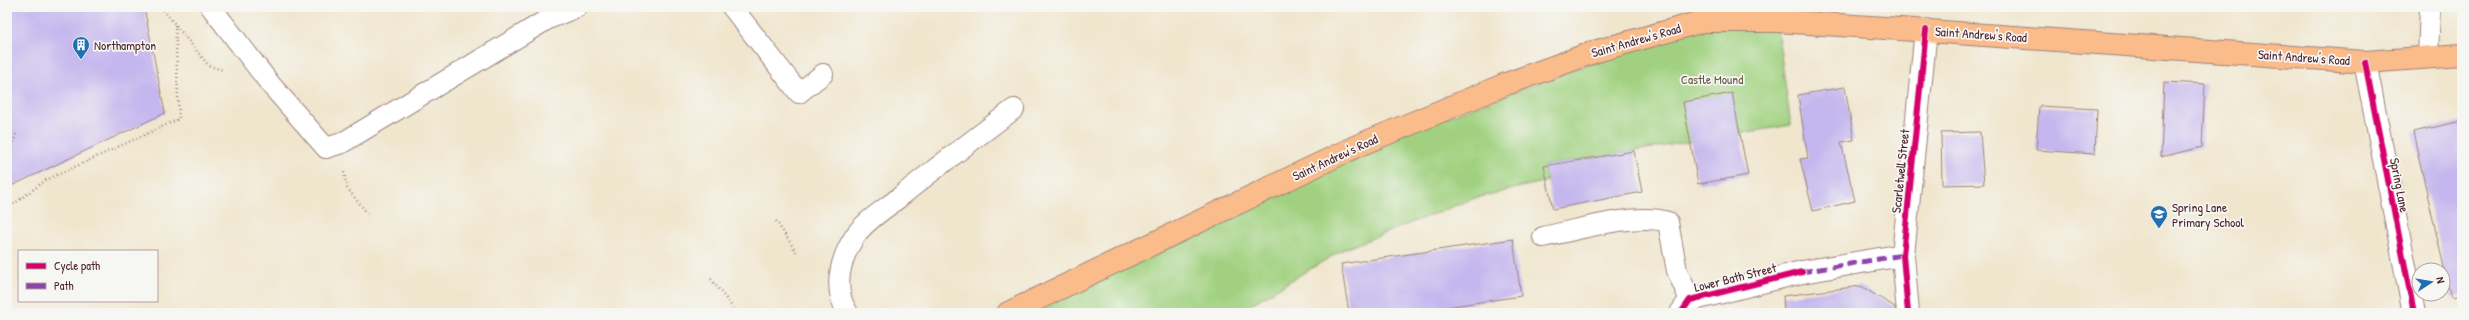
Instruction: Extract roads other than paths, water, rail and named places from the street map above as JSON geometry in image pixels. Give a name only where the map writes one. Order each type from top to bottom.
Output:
[{"type":"main road","name":"Saint Andrew's Road","points":[[1008,313],[1357,146],[1506,84],[1597,51],[1704,20],[1776,21],[1926,30],[2365,62],[2462,55]]},
{"type":"street","name":"Scarletwell Street","points":[[1908,313],[1903,255],[1926,30]]},
{"type":"street","name":"Spring Lane","points":[[2365,62],[2414,313]]},
{"type":"street","name":"Lower Bath Street","points":[[1685,306],[1802,272],[1903,255]]},
{"type":"lane","points":[[219,11],[271,85],[326,148],[342,143],[548,19],[577,7]]},
{"type":"lane","points":[[732,7],[799,93],[823,74]]},
{"type":"lane","points":[[2428,57],[2430,7]]},
{"type":"lane","points":[[848,313],[841,302],[839,278],[842,262],[855,235],[868,222],[910,188],[1014,109]]},
{"type":"lane","points":[[1543,237],[1635,219],[1657,218],[1668,222],[1685,306]]},
{"type":"place","name":"Northampton","points":[[81,60]]},
{"type":"place","name":"Spring Lane Primary School","points":[[2159,229]]},
{"type":"park label","name":"Castle Mound","points":[[1712,79]]}]
